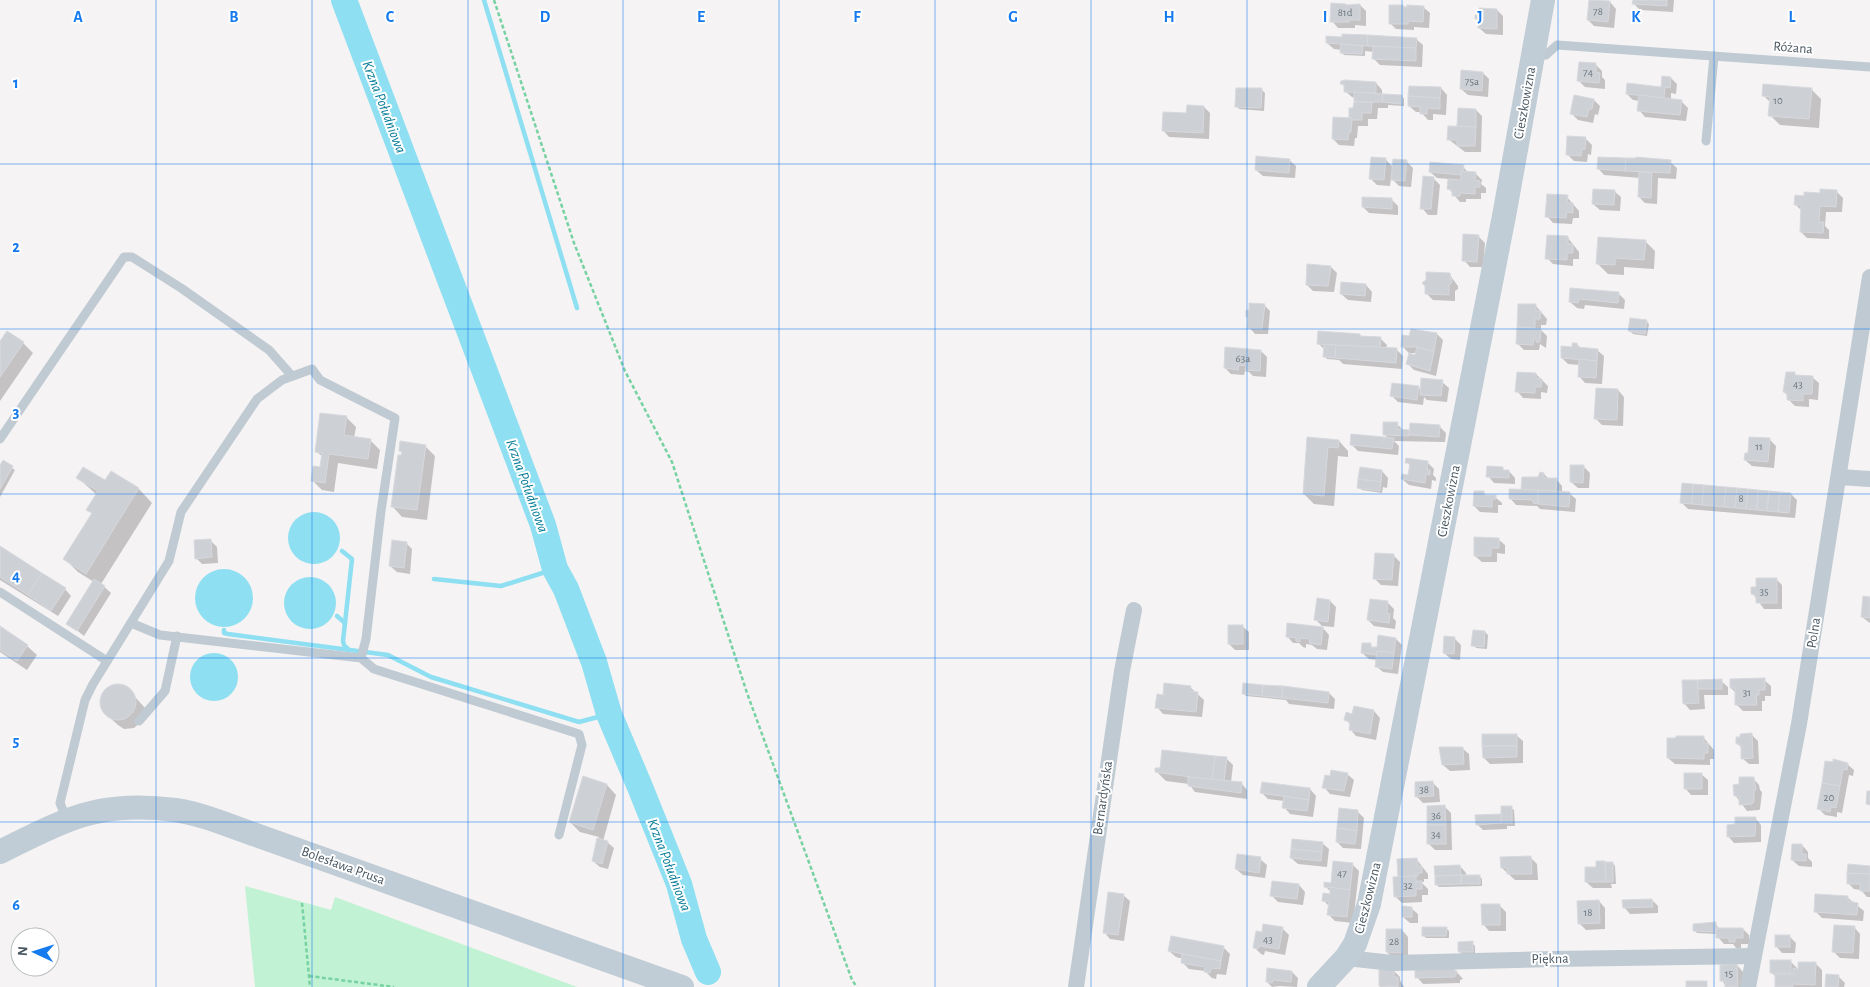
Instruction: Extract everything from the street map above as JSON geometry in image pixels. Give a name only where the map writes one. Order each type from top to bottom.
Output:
[{"type":"street","name":"Cieszkowizna","points":[[1319,987],[1346,958],[1355,944],[1363,925],[1371,896],[1459,453],[1543,0]]},
{"type":"street","name":"Polna","points":[[1748,987],[1799,724],[1870,277]]},
{"type":"street","points":[[1839,477],[1870,479]]},
{"type":"street","name":"Bernardyńska","points":[[1076,987],[1122,671],[1134,610]]},
{"type":"street","name":"Bolesława Prusa","points":[[0,852],[67,820],[97,812],[128,807],[176,810],[207,818],[682,987]]},
{"type":"street","name":"Piękna","points":[[1346,958],[1393,963],[1754,956]]},
{"type":"lane","name":"Różana","points":[[1534,55],[1546,55],[1557,45],[1870,67]]},
{"type":"lane","points":[[1706,141],[1714,56]]},
{"type":"lane","points":[[0,439],[124,257],[132,257],[181,288],[269,350],[292,376]]},
{"type":"lane","points":[[67,820],[60,803],[85,700],[169,561],[181,512],[257,399],[282,380],[312,369],[320,380],[395,418],[381,511],[366,639],[361,658]]},
{"type":"lane","points":[[0,592],[107,661]]},
{"type":"lane","points":[[131,623],[160,634],[361,658],[374,669],[579,734],[582,745],[559,834]]},
{"type":"lane","points":[[139,721],[165,691],[177,636]]},
{"type":"path","points":[[494,0],[574,243],[625,371],[672,462],[747,693],[852,980],[857,987]]},
{"type":"path","points":[[302,903],[310,987]]},
{"type":"path","points":[[309,976],[394,987]]},
{"type":"green space","points":[[245,886],[331,910],[335,897],[577,987],[255,987]]},
{"type":"water","points":[[309,512],[319,512],[333,519],[340,533],[340,543],[333,557],[319,564],[309,564],[299,560],[292,553],[288,543],[288,533],[292,523],[299,516]]},
{"type":"water","points":[[218,569],[230,569],[245,577],[253,592],[253,604],[245,619],[230,627],[218,627],[203,619],[195,604],[195,592],[203,577]]},
{"type":"water","points":[[305,577],[315,577],[329,584],[336,598],[336,608],[329,622],[315,629],[305,629],[295,625],[288,618],[284,608],[284,598],[288,588],[295,581]]},
{"type":"water","points":[[209,653],[219,653],[228,657],[234,663],[237,668],[237,686],[228,697],[219,701],[209,701],[200,697],[194,691],[190,682],[190,672],[194,663],[200,657]]},
{"type":"building","points":[[1589,0],[1610,1],[1608,22],[1587,20]]},
{"type":"building","points":[[1633,0],[1667,0],[1667,6],[1632,4]]},
{"type":"building","points":[[1331,3],[1360,4],[1360,20],[1330,22]]},
{"type":"building","points":[[1389,5],[1403,5],[1404,7],[1407,7],[1407,5],[1424,6],[1423,22],[1408,21],[1408,24],[1389,24]]},
{"type":"building","points":[[1479,8],[1497,9],[1497,29],[1478,28],[1478,19],[1475,19],[1475,15],[1479,15]]},
{"type":"building","points":[[1342,34],[1368,35],[1367,46],[1326,43],[1326,36],[1342,37]]},
{"type":"building","points":[[1368,35],[1417,38],[1416,48],[1367,46]]},
{"type":"building","points":[[1341,44],[1363,46],[1362,54],[1340,53]]},
{"type":"building","points":[[1373,46],[1416,48],[1416,61],[1372,59]]},
{"type":"building","points":[[1579,62],[1596,63],[1596,72],[1600,73],[1599,83],[1577,81]]},
{"type":"building","points":[[1461,70],[1483,72],[1482,91],[1460,89]]},
{"type":"building","points":[[1662,76],[1671,77],[1670,88],[1665,87],[1664,98],[1626,94],[1627,83],[1661,87]]},
{"type":"building","points":[[1341,81],[1376,82],[1376,93],[1344,92],[1344,84],[1340,84]]},
{"type":"building","points":[[1763,84],[1812,88],[1809,119],[1768,116],[1770,97],[1762,96]]},
{"type":"building","points":[[1409,86],[1441,87],[1440,98],[1408,96]]},
{"type":"building","points":[[1236,88],[1262,88],[1261,108],[1235,107]]},
{"type":"building","points":[[1354,92],[1383,94],[1382,102],[1354,102]]},
{"type":"building","points":[[1383,94],[1402,95],[1402,104],[1382,102]]},
{"type":"building","points":[[1574,95],[1594,99],[1592,109],[1589,109],[1587,117],[1570,114]]},
{"type":"building","points":[[1639,95],[1682,100],[1680,115],[1637,111]]},
{"type":"building","points":[[1408,96],[1440,98],[1440,109],[1427,108],[1427,114],[1420,114],[1420,107],[1408,106]]},
{"type":"building","points":[[1354,102],[1372,102],[1371,113],[1362,113],[1362,120],[1352,120],[1352,118],[1349,118],[1349,108],[1353,108]]},
{"type":"building","points":[[1187,105],[1204,106],[1203,133],[1162,131],[1163,112],[1186,113]]},
{"type":"building","points":[[1458,108],[1476,109],[1476,127],[1457,126]]},
{"type":"building","points":[[1333,117],[1352,118],[1351,132],[1349,132],[1348,140],[1332,139]]},
{"type":"building","points":[[1448,126],[1476,127],[1475,146],[1457,146],[1457,140],[1447,140]]},
{"type":"building","points":[[1567,136],[1586,137],[1585,149],[1582,149],[1581,156],[1566,155]]},
{"type":"building","points":[[1256,156],[1290,159],[1289,173],[1255,170]]},
{"type":"building","points":[[1371,157],[1386,158],[1384,180],[1369,179]]},
{"type":"building","points":[[1598,157],[1626,158],[1625,171],[1597,169]]},
{"type":"building","points":[[1626,158],[1671,160],[1670,173],[1625,171]]},
{"type":"building","points":[[1393,159],[1407,160],[1405,181],[1391,180]]},
{"type":"building","points":[[1430,162],[1464,165],[1463,171],[1461,171],[1461,175],[1429,172]]},
{"type":"building","points":[[1461,171],[1476,172],[1475,180],[1480,181],[1480,187],[1475,187],[1475,194],[1460,193],[1460,196],[1452,196],[1452,190],[1447,189],[1448,179],[1461,180]]},
{"type":"building","points":[[1639,172],[1652,173],[1651,198],[1638,197]]},
{"type":"building","points":[[1423,176],[1434,177],[1431,209],[1420,209]]},
{"type":"building","points":[[1593,189],[1615,190],[1614,205],[1592,204]]},
{"type":"building","points":[[1820,189],[1837,190],[1836,207],[1820,206],[1819,222],[1824,222],[1823,233],[1800,232],[1801,205],[1794,205],[1795,195],[1804,196],[1804,192],[1820,193]]},
{"type":"building","points":[[1547,194],[1568,195],[1567,202],[1573,203],[1573,213],[1567,212],[1566,218],[1545,217]]},
{"type":"building","points":[[1362,197],[1392,198],[1392,209],[1362,207]]},
{"type":"building","points":[[1463,234],[1479,235],[1477,262],[1462,261]]},
{"type":"building","points":[[1547,235],[1568,236],[1568,244],[1573,244],[1573,253],[1567,253],[1567,260],[1545,259]]},
{"type":"building","points":[[1598,237],[1646,240],[1644,260],[1615,258],[1615,265],[1596,264]]},
{"type":"building","points":[[1307,264],[1331,266],[1328,286],[1306,285]]},
{"type":"building","points":[[1426,272],[1450,273],[1452,282],[1449,285],[1449,295],[1425,294],[1425,286],[1422,283],[1426,280]]},
{"type":"building","points":[[1341,282],[1366,284],[1365,296],[1340,294]]},
{"type":"building","points":[[1570,288],[1619,292],[1618,303],[1579,299],[1578,303],[1569,302]]},
{"type":"building","points":[[1249,303],[1265,304],[1262,329],[1247,328],[1248,317],[1246,317],[1246,310],[1249,310]]},
{"type":"building","points":[[1518,304],[1536,304],[1536,311],[1541,311],[1540,319],[1535,319],[1535,328],[1517,327]]},
{"type":"building","points":[[1630,318],[1647,320],[1645,334],[1628,331]]},
{"type":"building","points":[[1517,327],[1541,329],[1540,342],[1536,342],[1534,338],[1533,345],[1516,344]]},
{"type":"building","points":[[1411,329],[1437,333],[1434,352],[1417,347],[1401,347],[1402,335],[1409,336]]},
{"type":"building","points":[[7,331],[24,342],[0,377],[0,341]]},
{"type":"building","points":[[1318,331],[1381,337],[1380,348],[1317,344]]},
{"type":"building","points":[[1572,343],[1577,343],[1577,347],[1598,349],[1597,361],[1561,358],[1561,346],[1572,347]]},
{"type":"building","points":[[1324,344],[1336,345],[1335,358],[1323,357]]},
{"type":"building","points":[[1336,345],[1397,348],[1396,363],[1335,358]]},
{"type":"building","points":[[1225,347],[1261,350],[1260,371],[1245,370],[1246,366],[1239,365],[1238,370],[1224,368]]},
{"type":"building","points":[[1417,347],[1434,352],[1430,371],[1406,364],[1409,353],[1415,355]]},
{"type":"building","points":[[1579,359],[1597,361],[1596,378],[1578,377]]},
{"type":"building","points":[[1517,372],[1536,373],[1536,378],[1542,379],[1541,387],[1535,387],[1535,393],[1515,392]]},
{"type":"building","points":[[1786,372],[1795,372],[1795,375],[1813,376],[1812,394],[1803,394],[1803,401],[1787,400],[1787,392],[1783,392]]},
{"type":"building","points":[[1421,378],[1443,380],[1441,396],[1420,395]]},
{"type":"building","points":[[1392,383],[1419,386],[1417,400],[1390,396]]},
{"type":"building","points":[[1596,388],[1618,389],[1617,420],[1594,419]]},
{"type":"building","points":[[320,413],[347,416],[344,435],[371,439],[368,459],[329,454],[325,483],[311,481],[313,466],[320,467],[322,453],[315,452]]},
{"type":"building","points":[[1383,422],[1398,422],[1397,429],[1410,430],[1409,436],[1383,435]]},
{"type":"building","points":[[1410,423],[1440,425],[1439,437],[1409,435]]},
{"type":"building","points":[[1351,434],[1394,438],[1392,449],[1350,445]]},
{"type":"building","points":[[1307,437],[1339,440],[1338,448],[1328,447],[1324,496],[1303,494]]},
{"type":"building","points":[[1749,437],[1770,438],[1768,462],[1744,460],[1745,453],[1748,453]]},
{"type":"building","points":[[400,441],[426,445],[417,510],[391,507],[398,455],[401,455],[402,452],[399,451]]},
{"type":"building","points":[[1406,458],[1428,461],[1427,470],[1430,470],[1430,475],[1426,474],[1425,483],[1401,479],[1402,474],[1408,475],[1410,463],[1405,463]]},
{"type":"building","points":[[3,460],[13,466],[0,489],[0,465]]},
{"type":"building","points":[[1570,465],[1584,465],[1583,483],[1570,482]]},
{"type":"building","points":[[1487,466],[1503,467],[1503,470],[1509,470],[1509,478],[1486,477]]},
{"type":"building","points":[[83,467],[105,480],[111,471],[139,488],[86,574],[63,559],[92,513],[86,510],[98,491],[76,478]]},
{"type":"building","points":[[1360,467],[1382,470],[1381,482],[1358,479]]},
{"type":"building","points":[[1540,472],[1544,473],[1544,478],[1557,478],[1556,491],[1521,490],[1522,477],[1538,477]]},
{"type":"building","points":[[1358,479],[1381,482],[1380,491],[1357,488]]},
{"type":"building","points":[[1682,483],[1693,484],[1692,504],[1680,503]]},
{"type":"building","points":[[1693,484],[1704,485],[1702,505],[1692,504]]},
{"type":"building","points":[[1704,485],[1715,486],[1713,506],[1702,505]]},
{"type":"building","points":[[1715,486],[1726,487],[1724,507],[1713,506]]},
{"type":"building","points":[[1726,487],[1737,488],[1735,508],[1724,507]]},
{"type":"building","points":[[1737,488],[1748,489],[1746,509],[1735,508]]},
{"type":"building","points":[[1509,489],[1538,490],[1538,504],[1533,503],[1533,500],[1509,499]]},
{"type":"building","points":[[1748,489],[1758,490],[1757,510],[1746,509]]},
{"type":"building","points":[[1538,490],[1570,492],[1569,507],[1538,504]]},
{"type":"building","points":[[1758,490],[1769,491],[1767,511],[1757,510]]},
{"type":"building","points":[[1474,491],[1484,491],[1484,495],[1496,495],[1496,499],[1492,499],[1492,507],[1473,506]]},
{"type":"building","points":[[1769,491],[1780,492],[1778,512],[1767,511]]},
{"type":"building","points":[[1780,492],[1791,493],[1789,513],[1778,512]]},
{"type":"building","points":[[1474,537],[1499,538],[1499,548],[1491,548],[1491,556],[1474,556]]},
{"type":"building","points":[[211,539],[212,557],[195,559],[194,540]]},
{"type":"building","points":[[392,540],[407,542],[404,568],[389,566]]},
{"type":"building","points":[[0,546],[42,573],[28,595],[0,577]]},
{"type":"building","points":[[1375,553],[1394,554],[1392,580],[1373,579]]},
{"type":"building","points":[[42,573],[66,588],[51,611],[28,595]]},
{"type":"building","points":[[1756,578],[1777,578],[1777,603],[1756,603],[1756,595],[1751,594],[1751,587],[1756,587]]},
{"type":"building","points":[[94,579],[105,586],[77,631],[66,624]]},
{"type":"building","points":[[1863,596],[1870,597],[1870,618],[1861,617]]},
{"type":"building","points":[[1317,598],[1330,600],[1328,622],[1314,620]]},
{"type":"building","points":[[1370,599],[1388,601],[1387,613],[1390,614],[1389,623],[1367,620]]},
{"type":"building","points":[[1287,623],[1323,627],[1321,645],[1309,643],[1310,639],[1300,638],[1300,642],[1296,641],[1296,638],[1286,637]]},
{"type":"building","points":[[1228,625],[1243,625],[1243,644],[1228,644]]},
{"type":"building","points":[[0,626],[28,645],[17,661],[0,650]]},
{"type":"building","points":[[1473,630],[1485,631],[1484,647],[1471,646]]},
{"type":"building","points":[[1378,635],[1396,638],[1394,653],[1377,651],[1376,655],[1361,653],[1362,643],[1371,643],[1371,647],[1377,647]]},
{"type":"building","points":[[1444,636],[1455,637],[1454,654],[1443,653]]},
{"type":"building","points":[[1377,651],[1394,653],[1392,669],[1375,667]]},
{"type":"building","points":[[1765,678],[1765,690],[1759,690],[1759,695],[1756,695],[1757,705],[1735,705],[1735,688],[1730,688],[1730,679]]},
{"type":"building","points":[[1722,679],[1722,689],[1698,689],[1697,680]]},
{"type":"building","points":[[1682,680],[1697,680],[1699,703],[1683,704]]},
{"type":"building","points":[[1164,683],[1191,686],[1190,691],[1198,692],[1196,712],[1155,708],[1157,694],[1163,695]]},
{"type":"building","points":[[1243,683],[1263,685],[1262,696],[1242,694]]},
{"type":"building","points":[[118,684],[125,685],[131,689],[135,695],[135,709],[131,715],[125,719],[118,720],[111,719],[105,715],[101,709],[100,702],[101,695],[105,689],[111,685]]},
{"type":"building","points":[[1263,685],[1283,686],[1282,698],[1262,696]]},
{"type":"building","points":[[1283,686],[1329,692],[1328,703],[1282,698]]},
{"type":"building","points":[[1354,706],[1374,710],[1370,734],[1349,730],[1350,722],[1344,720],[1346,712],[1352,714]]},
{"type":"building","points":[[1752,733],[1753,758],[1741,759],[1741,744],[1736,744],[1736,737],[1740,737],[1740,734]]},
{"type":"building","points":[[1482,734],[1517,734],[1517,746],[1482,746]]},
{"type":"building","points":[[1676,736],[1704,736],[1704,743],[1708,743],[1708,753],[1704,753],[1704,759],[1667,758],[1667,738],[1676,738]]},
{"type":"building","points":[[1482,746],[1517,746],[1517,757],[1483,758]]},
{"type":"building","points":[[1439,747],[1463,747],[1464,764],[1442,765]]},
{"type":"building","points":[[1162,750],[1215,756],[1212,780],[1155,772],[1155,768],[1160,768]]},
{"type":"building","points":[[1215,756],[1227,757],[1224,781],[1212,780]]},
{"type":"building","points":[[1833,759],[1848,763],[1847,770],[1843,769],[1840,786],[1822,783],[1825,761],[1833,762]]},
{"type":"building","points":[[1331,770],[1348,773],[1344,791],[1322,788],[1325,775],[1330,776]]},
{"type":"building","points":[[1684,773],[1702,773],[1702,789],[1684,789]]},
{"type":"building","points":[[583,776],[607,784],[593,830],[569,822]]},
{"type":"building","points":[[1188,777],[1242,782],[1241,793],[1188,786]]},
{"type":"building","points":[[1739,777],[1754,777],[1756,790],[1754,790],[1754,802],[1752,804],[1739,805],[1739,796],[1734,796],[1733,785],[1739,784]]},
{"type":"building","points":[[1433,781],[1434,796],[1415,797],[1415,782]]},
{"type":"building","points":[[1262,782],[1310,788],[1309,800],[1260,793]]},
{"type":"building","points":[[1822,783],[1840,786],[1836,808],[1831,807],[1830,812],[1817,809]]},
{"type":"building","points":[[1867,791],[1870,791],[1870,805],[1866,804]]},
{"type":"building","points":[[1284,796],[1309,800],[1307,811],[1282,808]]},
{"type":"building","points":[[1445,805],[1446,825],[1427,825],[1427,806]]},
{"type":"building","points":[[1501,806],[1512,806],[1512,823],[1501,823]]},
{"type":"building","points":[[1339,808],[1358,810],[1357,831],[1337,828]]},
{"type":"building","points":[[1501,814],[1501,823],[1476,825],[1475,815]]},
{"type":"building","points":[[1735,817],[1756,817],[1755,836],[1727,837],[1727,825],[1735,824]]},
{"type":"building","points":[[1427,825],[1446,825],[1446,844],[1427,844]]},
{"type":"building","points":[[1337,828],[1357,831],[1355,844],[1336,842]]},
{"type":"building","points":[[597,838],[608,841],[602,864],[592,861]]},
{"type":"building","points":[[1292,839],[1323,842],[1322,852],[1291,849]]},
{"type":"building","points":[[1792,844],[1802,844],[1802,854],[1806,854],[1806,861],[1791,860]]},
{"type":"building","points":[[1291,849],[1322,852],[1321,861],[1290,858]]},
{"type":"building","points":[[1237,854],[1261,857],[1259,873],[1235,869]]},
{"type":"building","points":[[1531,856],[1532,874],[1507,874],[1507,868],[1501,868],[1500,857]]},
{"type":"building","points":[[1417,858],[1418,866],[1422,866],[1422,873],[1418,873],[1418,876],[1398,877],[1397,859]]},
{"type":"building","points":[[1333,861],[1353,863],[1350,890],[1324,887],[1324,882],[1331,883]]},
{"type":"building","points":[[1596,861],[1605,861],[1606,882],[1585,882],[1585,867],[1596,867]]},
{"type":"building","points":[[1605,862],[1613,862],[1613,882],[1606,882]]},
{"type":"building","points":[[1848,864],[1870,866],[1870,874],[1847,873]]},
{"type":"building","points":[[1460,865],[1461,875],[1435,876],[1434,866]]},
{"type":"building","points":[[1847,873],[1870,874],[1870,891],[1860,891],[1860,884],[1847,884]]},
{"type":"building","points":[[1461,875],[1480,875],[1480,884],[1461,884]]},
{"type":"building","points":[[1461,875],[1461,884],[1435,885],[1435,876]]},
{"type":"building","points":[[1416,876],[1416,881],[1422,881],[1422,889],[1416,889],[1416,896],[1394,897],[1393,877]]},
{"type":"building","points":[[1272,881],[1299,884],[1297,899],[1270,896]]},
{"type":"building","points":[[1330,887],[1350,890],[1347,917],[1327,915],[1329,902],[1322,901],[1323,893],[1330,894]]},
{"type":"building","points":[[1108,892],[1124,894],[1118,935],[1103,933]]},
{"type":"building","points":[[1815,894],[1848,896],[1848,901],[1858,903],[1857,915],[1814,912]]},
{"type":"building","points":[[1652,899],[1653,907],[1623,908],[1622,900]]},
{"type":"building","points":[[1599,900],[1600,923],[1578,924],[1577,901]]},
{"type":"building","points":[[1481,904],[1500,904],[1500,925],[1482,925]]},
{"type":"building","points":[[1402,906],[1412,907],[1412,917],[1402,917]]},
{"type":"building","points":[[1716,922],[1716,932],[1693,931],[1693,924]]},
{"type":"building","points":[[1263,924],[1283,927],[1279,949],[1259,946],[1258,949],[1253,948],[1256,931],[1262,932]]},
{"type":"building","points":[[1834,925],[1855,926],[1853,953],[1832,952]]},
{"type":"building","points":[[1422,927],[1447,927],[1446,936],[1422,936]]},
{"type":"building","points":[[1716,928],[1743,928],[1743,938],[1735,938],[1735,942],[1729,942],[1729,938],[1716,938]]},
{"type":"building","points":[[1386,929],[1402,929],[1402,953],[1386,952]]},
{"type":"building","points":[[1775,935],[1790,935],[1790,947],[1775,947]]},
{"type":"building","points":[[1171,936],[1224,946],[1221,961],[1168,951]]},
{"type":"building","points":[[1473,941],[1473,952],[1458,952],[1458,942]]},
{"type":"building","points":[[1182,954],[1221,961],[1220,969],[1211,968],[1210,973],[1204,972],[1205,967],[1181,963]]},
{"type":"building","points":[[1770,960],[1791,960],[1791,973],[1770,973]]},
{"type":"building","points":[[1798,962],[1816,962],[1815,985],[1793,984],[1793,987],[1775,987],[1775,974],[1793,974],[1793,968],[1798,969]]},
{"type":"building","points":[[1737,964],[1738,987],[1725,987],[1725,981],[1720,981],[1720,965]]},
{"type":"building","points":[[1454,967],[1455,971],[1457,971],[1455,977],[1415,978],[1415,968]]},
{"type":"building","points":[[1267,968],[1292,971],[1291,982],[1273,980],[1272,983],[1266,982]]},
{"type":"building","points":[[1379,969],[1394,969],[1394,977],[1398,977],[1398,987],[1379,986]]},
{"type":"building","points":[[1826,974],[1839,975],[1838,987],[1825,987]]},
{"type":"building","points":[[1686,981],[1707,981],[1707,987],[1686,987]]},
{"type":"waterway","name":"Krzna Południowa","points":[[344,0],[543,525],[555,569],[566,589],[594,662],[609,714],[679,884],[694,939],[708,972]]},
{"type":"waterway","points":[[484,0],[577,308]]},
{"type":"waterway","points":[[342,551],[352,559],[343,641],[348,649]]},
{"type":"waterway","points":[[434,579],[501,586],[555,569]]},
{"type":"waterway","points":[[337,616],[345,623]]},
{"type":"waterway","points":[[224,630],[224,633],[228,634],[388,655],[431,677],[579,722],[609,714]]}]
